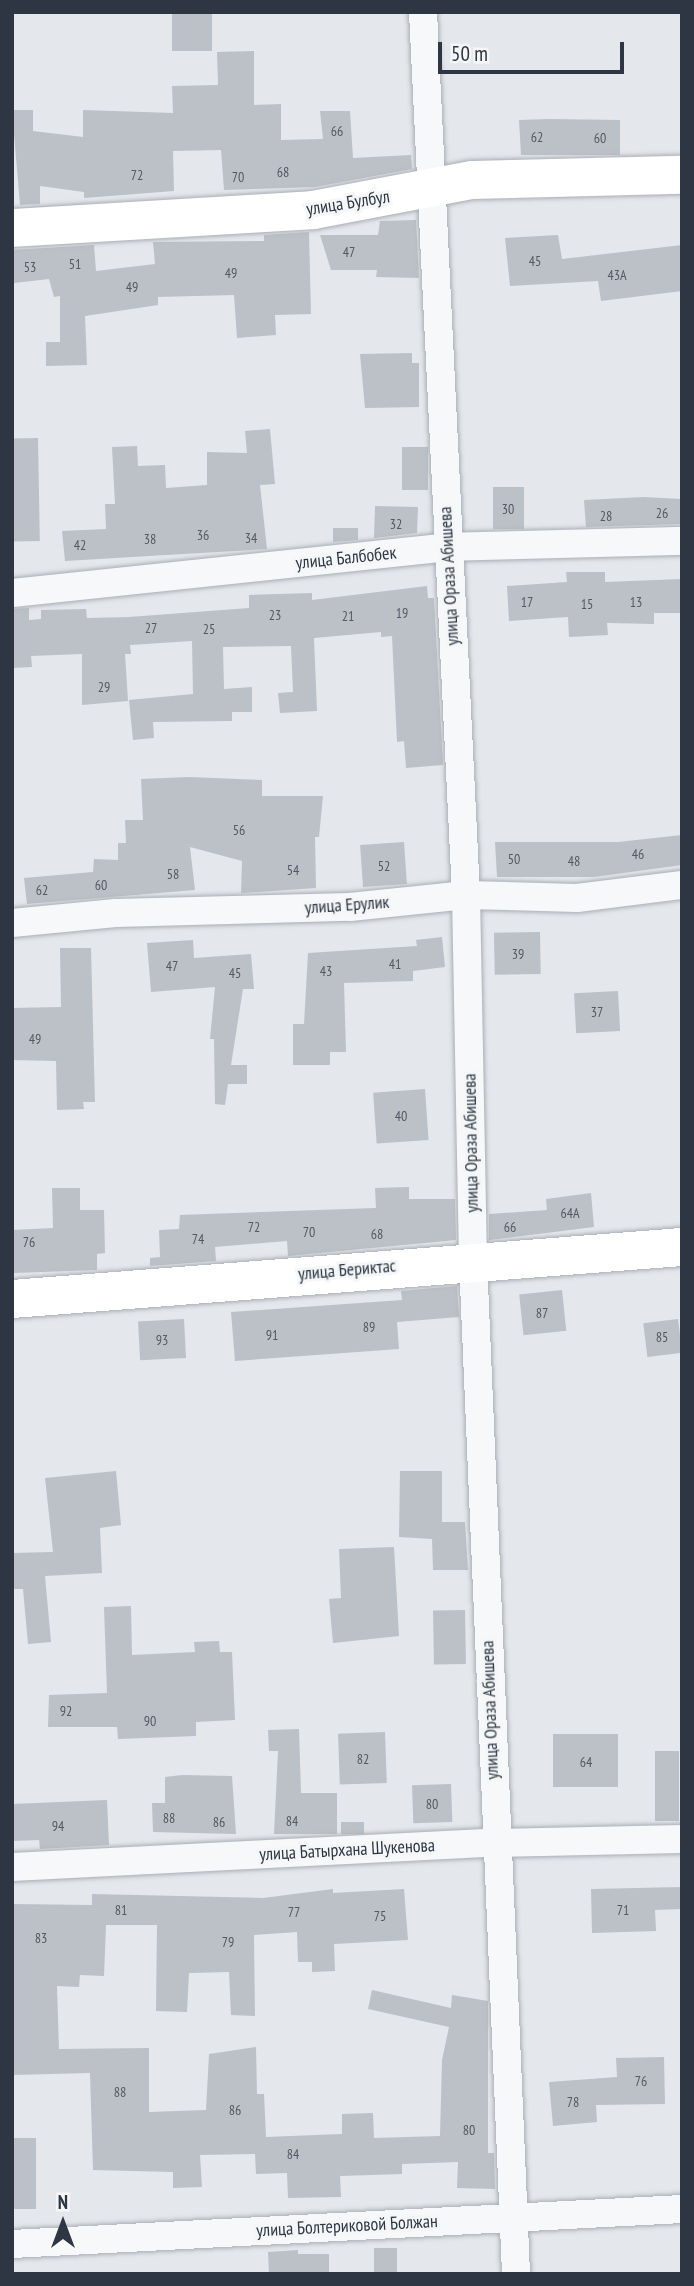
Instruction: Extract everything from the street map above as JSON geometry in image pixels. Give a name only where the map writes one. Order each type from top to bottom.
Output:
[{"type":"street","name":"улица Ораза Абишева","points":[[423,12],[435,189],[447,547],[466,895],[473,1260],[494,1843],[516,2274]]},
{"type":"street","name":"улица Булбул","points":[[12,228],[313,210],[472,180],[682,176]]},
{"type":"street","name":"улица Балбобек","points":[[12,593],[447,547],[682,541]]},
{"type":"street","name":"улица Ерулик","points":[[12,923],[116,913],[350,907],[466,895],[577,898],[682,885]]},
{"type":"street","name":"улица Бериктас","points":[[12,1299],[473,1260],[682,1247]]},
{"type":"street","name":"улица Батырхана Шукенова","points":[[12,1867],[494,1843],[682,1839]]},
{"type":"street","name":"улица Болтериковой Болжан","points":[[12,2244],[682,2208]]},
{"type":"building","points":[[172,12],[212,12],[212,51],[172,51]]},
{"type":"building","points":[[254,51],[254,105],[281,104],[281,140],[323,139],[320,111],[350,111],[353,158],[411,155],[412,169],[315,187],[224,190],[221,150],[173,151],[174,191],[84,198],[84,192],[40,186],[40,204],[20,205],[12,110],[33,110],[33,131],[83,137],[83,110],[173,113],[172,86],[218,85],[217,52]]},
{"type":"building","points":[[519,120],[620,120],[620,155],[521,155]]},
{"type":"building","points":[[416,220],[419,278],[376,277],[377,270],[331,270],[320,235],[378,235],[380,221]]},
{"type":"building","points":[[309,232],[311,314],[275,315],[276,335],[237,338],[234,295],[158,297],[158,305],[85,316],[87,365],[46,366],[46,342],[60,342],[60,296],[54,297],[49,279],[14,283],[12,250],[94,245],[96,271],[155,264],[153,242],[264,241],[264,235]]},
{"type":"building","points":[[558,235],[562,259],[682,245],[682,291],[601,301],[598,281],[510,286],[505,238]]},
{"type":"building","points":[[412,353],[412,363],[419,363],[419,407],[365,408],[360,354]]},
{"type":"building","points":[[270,429],[275,484],[260,485],[267,549],[65,561],[62,531],[106,529],[105,504],[115,504],[112,447],[137,446],[138,466],[165,465],[166,488],[207,485],[207,452],[247,453],[245,431]]},
{"type":"building","points":[[12,438],[38,438],[40,541],[14,541]]},
{"type":"building","points":[[402,447],[428,447],[428,490],[402,490]]},
{"type":"building","points":[[493,487],[524,487],[524,529],[493,529]]},
{"type":"building","points":[[644,497],[681,499],[680,524],[586,527],[584,500]]},
{"type":"building","points":[[375,506],[418,507],[417,533],[374,538]]},
{"type":"building","points":[[333,528],[358,528],[358,540],[333,542]]},
{"type":"building","points":[[566,572],[605,572],[605,582],[682,579],[682,613],[654,613],[654,624],[607,623],[608,635],[569,637],[568,617],[509,621],[507,586],[567,582]]},
{"type":"building","points":[[427,586],[428,598],[434,598],[443,765],[406,768],[404,741],[397,742],[392,636],[381,637],[381,632],[314,638],[317,711],[280,713],[278,693],[293,692],[291,646],[223,647],[224,689],[252,687],[252,712],[232,712],[232,721],[153,722],[154,738],[133,740],[129,700],[193,694],[192,641],[130,645],[131,654],[125,654],[128,701],[82,705],[82,654],[31,656],[32,667],[12,668],[12,609],[29,608],[29,620],[41,619],[41,610],[86,609],[87,618],[129,617],[249,608],[249,595],[312,593],[312,600]]},
{"type":"building","points":[[189,777],[262,780],[262,796],[323,796],[319,837],[315,837],[316,888],[241,893],[242,861],[190,847],[195,890],[27,904],[24,878],[93,872],[94,859],[118,860],[118,843],[126,843],[125,820],[143,820],[141,779]]},
{"type":"building","points":[[682,835],[682,865],[594,877],[497,877],[495,842],[618,842]]},
{"type":"building","points":[[404,842],[407,884],[363,887],[360,845]]},
{"type":"building","points":[[540,932],[541,974],[495,975],[494,933]]},
{"type":"building","points":[[442,937],[445,967],[413,971],[413,981],[344,983],[346,1052],[330,1052],[330,1065],[293,1065],[293,1024],[304,1024],[308,953],[417,946],[416,940]]},
{"type":"building","points":[[193,940],[194,958],[251,954],[254,989],[243,989],[231,1065],[247,1065],[247,1084],[228,1084],[225,1105],[215,1104],[214,1039],[210,1039],[215,987],[151,992],[147,943]]},
{"type":"building","points":[[60,948],[91,948],[95,1102],[83,1102],[84,1109],[57,1110],[56,1061],[12,1060],[12,1008],[61,1007]]},
{"type":"building","points":[[618,991],[620,1031],[576,1033],[574,993]]},
{"type":"building","points":[[425,1089],[429,1140],[377,1144],[373,1093]]},
{"type":"building","points":[[409,1187],[409,1199],[455,1199],[456,1240],[288,1256],[287,1241],[215,1247],[216,1261],[150,1266],[150,1258],[160,1257],[159,1230],[179,1229],[180,1215],[376,1208],[375,1188]]},
{"type":"building","points":[[52,1188],[80,1188],[80,1210],[104,1210],[105,1253],[97,1254],[97,1270],[14,1273],[12,1230],[53,1228]]},
{"type":"building","points":[[591,1193],[594,1227],[489,1240],[489,1214],[547,1210],[546,1199]]},
{"type":"building","points":[[457,1286],[459,1317],[397,1322],[399,1349],[235,1361],[231,1312],[402,1300],[401,1291]]},
{"type":"building","points":[[562,1290],[566,1331],[524,1335],[519,1294]]},
{"type":"building","points":[[184,1319],[186,1358],[140,1360],[138,1321]]},
{"type":"building","points":[[678,1319],[682,1353],[647,1357],[643,1323]]},
{"type":"building","points":[[116,1471],[121,1525],[100,1528],[102,1573],[45,1576],[51,1642],[28,1644],[23,1589],[12,1589],[12,1553],[53,1552],[45,1478]]},
{"type":"building","points":[[400,1471],[442,1471],[442,1522],[465,1522],[468,1570],[433,1570],[432,1539],[399,1537]]},
{"type":"building","points":[[394,1547],[399,1636],[333,1643],[329,1599],[341,1598],[339,1549]]},
{"type":"building","points":[[131,1606],[132,1655],[195,1652],[194,1642],[219,1641],[220,1652],[232,1652],[235,1720],[196,1722],[196,1736],[118,1739],[117,1727],[48,1727],[49,1695],[107,1693],[104,1607]]},
{"type":"building","points":[[465,1610],[466,1664],[434,1665],[433,1611]]},
{"type":"building","points":[[299,1729],[301,1793],[337,1793],[337,1834],[274,1834],[278,1751],[269,1751],[268,1730]]},
{"type":"building","points":[[385,1732],[387,1783],[340,1785],[338,1734]]},
{"type":"building","points":[[553,1734],[618,1734],[618,1787],[553,1787]]},
{"type":"building","points":[[655,1751],[679,1751],[679,1821],[655,1821]]},
{"type":"building","points":[[232,1776],[236,1834],[153,1832],[152,1803],[165,1803],[165,1777]]},
{"type":"building","points":[[451,1784],[452,1822],[413,1823],[412,1785]]},
{"type":"building","points":[[107,1800],[109,1845],[40,1849],[39,1840],[12,1841],[12,1804]]},
{"type":"building","points":[[341,1822],[364,1822],[364,1834],[341,1834]]},
{"type":"building","points":[[682,1887],[682,1909],[655,1910],[656,1931],[592,1933],[591,1889]]},
{"type":"building","points":[[333,1889],[333,1893],[404,1889],[408,1940],[334,1944],[335,1971],[312,1972],[312,1962],[298,1962],[297,1932],[254,1935],[255,2016],[231,2015],[229,1972],[189,1973],[187,2012],[156,2011],[157,1925],[106,1925],[104,1976],[80,1975],[79,1987],[57,1986],[59,2049],[149,2048],[149,2112],[206,2110],[209,2054],[256,2047],[257,2094],[264,2094],[266,2137],[342,2134],[342,2114],[373,2113],[374,2138],[440,2136],[442,2060],[449,2027],[368,2009],[372,1990],[451,2008],[452,1995],[488,2001],[488,2153],[494,2153],[495,2189],[457,2188],[458,2162],[402,2164],[402,2174],[340,2176],[341,2197],[288,2198],[287,2173],[256,2174],[255,2154],[200,2155],[202,2187],[173,2188],[173,2172],[93,2170],[90,2073],[12,2075],[12,1904],[92,1905],[92,1894],[263,1898]]},
{"type":"building","points":[[664,2057],[665,2104],[596,2105],[597,2122],[553,2126],[549,2082],[617,2077],[616,2058]]},
{"type":"building","points":[[14,2138],[36,2138],[36,2209],[14,2209]]},
{"type":"building","points":[[374,2248],[397,2248],[397,2274],[374,2274]]},
{"type":"building","points":[[298,2250],[298,2254],[329,2254],[329,2274],[269,2274],[268,2252]]}]
